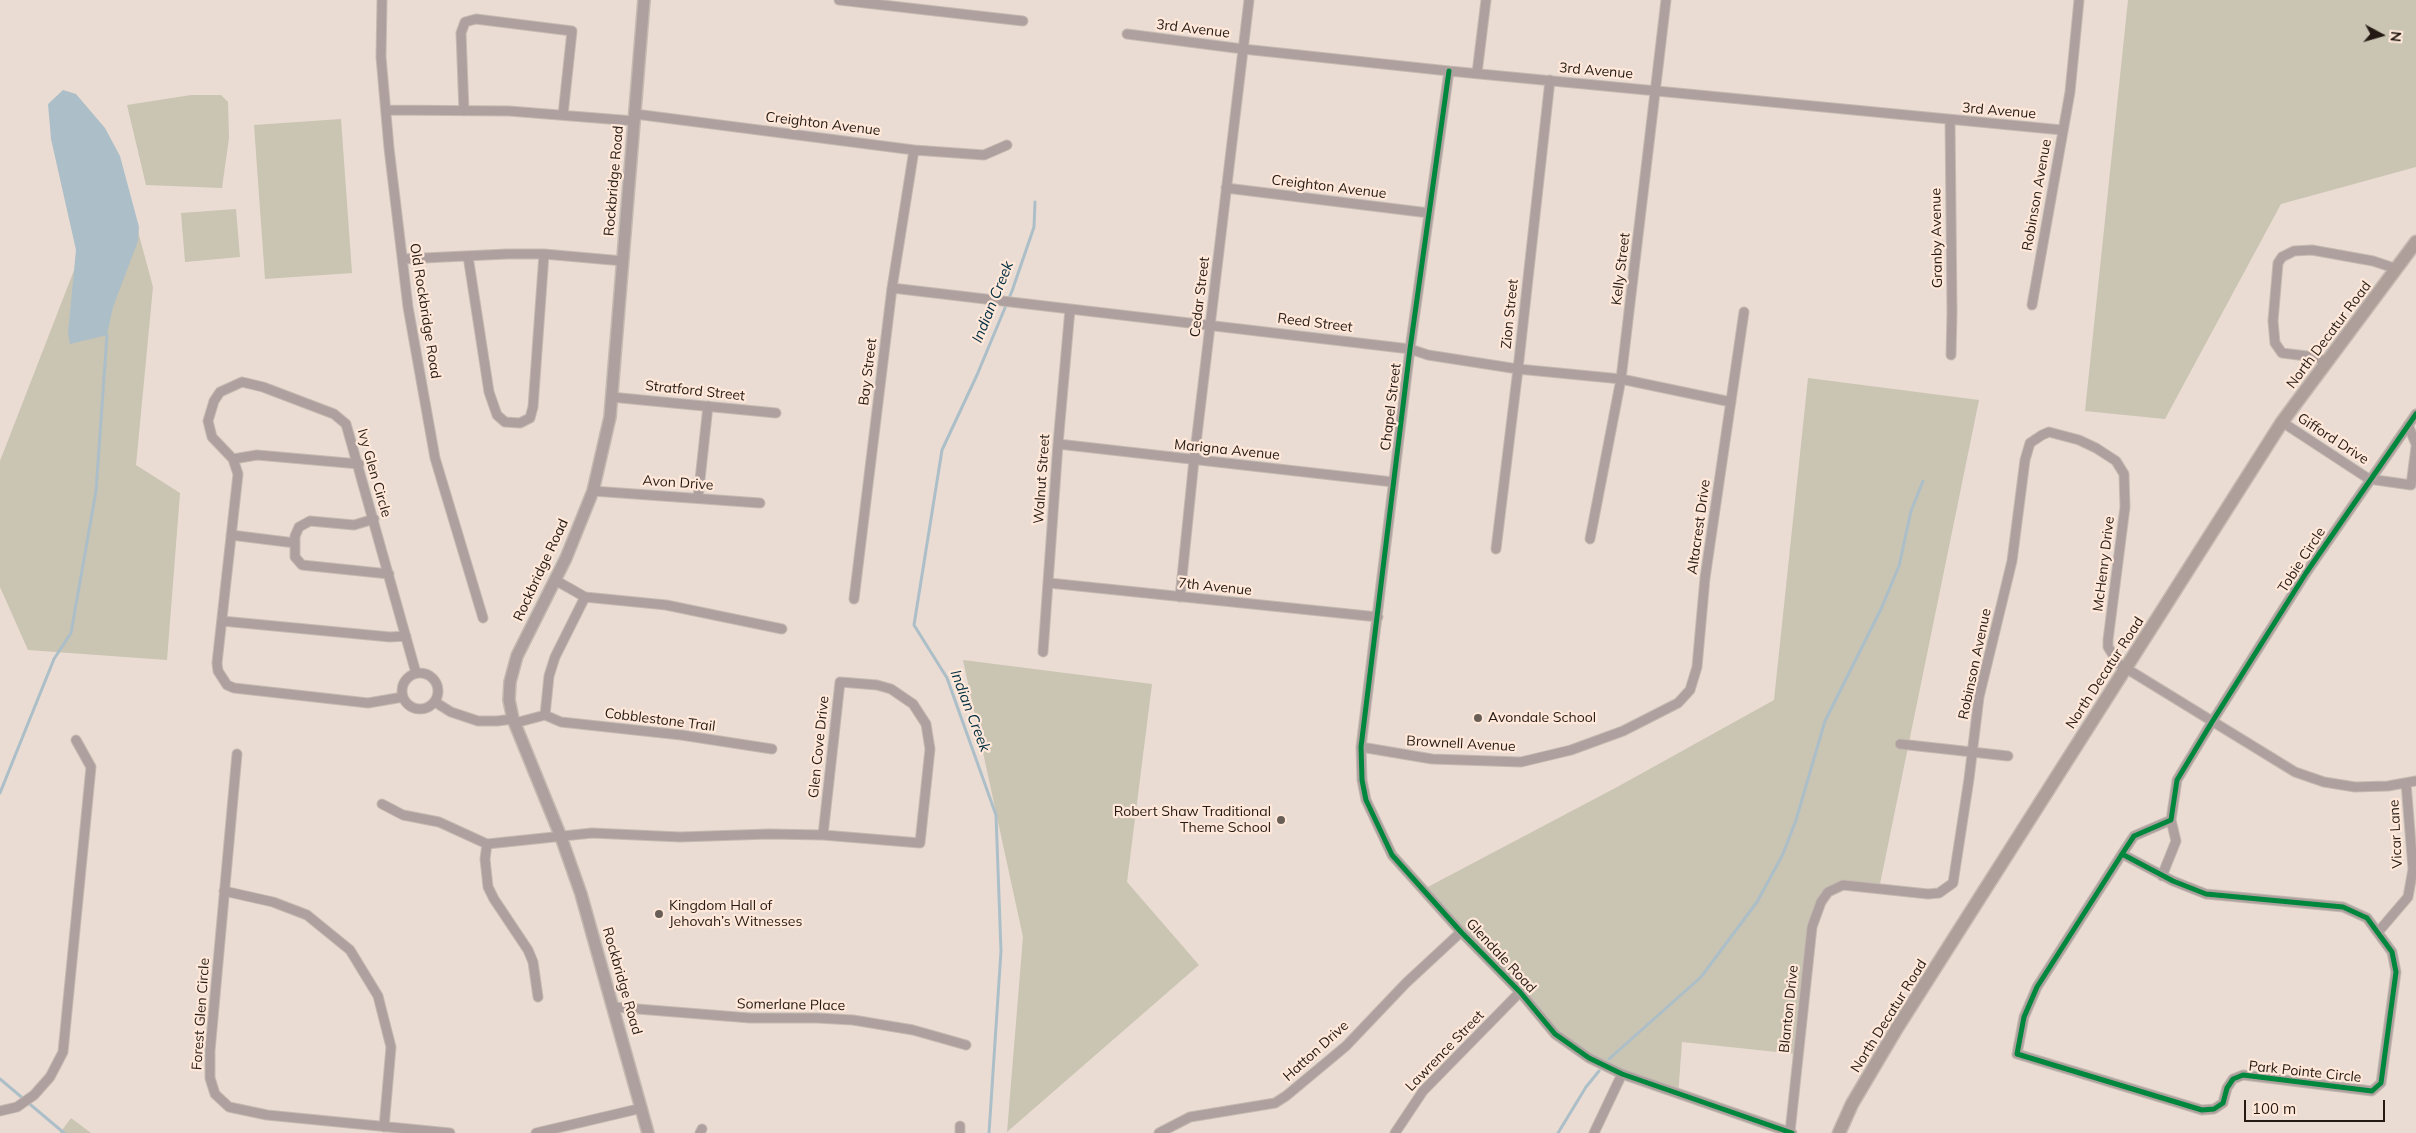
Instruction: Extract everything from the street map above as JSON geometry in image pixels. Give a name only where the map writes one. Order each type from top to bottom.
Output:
[{"type":"main road","name":"North Decatur Road","points":[[1839,1133],[1852,1104],[1897,1028],[2282,422],[2416,242]]},
{"type":"street","name":"Old Rockbridge Road","points":[[382,0],[381,56],[408,307],[435,458],[483,618]]},
{"type":"street","name":"Rockbridge Road","points":[[644,0],[610,417],[593,491],[555,580],[517,656],[510,682],[509,700],[514,721],[561,837],[581,894],[648,1133]]},
{"type":"street","points":[[840,0],[883,3],[1023,21]]},
{"type":"street","name":"Cedar Street","points":[[1180,597],[1194,460],[1249,0]]},
{"type":"street","points":[[1477,74],[1486,0]]},
{"type":"street","name":"Kelly Street","points":[[1590,538],[1621,380],[1657,90],[1666,0]]},
{"type":"street","name":"Robinson Avenue","points":[[2032,305],[2076,54],[2080,0]]},
{"type":"street","points":[[464,111],[461,33],[465,22],[476,19],[572,31],[563,115]]},
{"type":"street","name":"3rd Avenue","points":[[1127,34],[1243,49],[1477,74],[2062,130]]},
{"type":"street","name":"Chapel Street","points":[[1361,747],[1410,349],[1449,71]]},
{"type":"street","name":"Zion Street","points":[[1496,549],[1550,80]]},
{"type":"street","name":"Creighton Avenue","points":[[386,110],[464,111],[635,118],[914,150],[984,155],[1007,144]]},
{"type":"street","name":"Granby Avenue","points":[[1950,120],[1951,354]]},
{"type":"street","name":"Bay Street","points":[[854,598],[892,288],[914,150]]},
{"type":"street","name":"Creighton Avenue","points":[[1226,188],[1429,213]]},
{"type":"street","points":[[2327,362],[2313,356],[2282,353],[2275,344],[2273,321],[2278,263],[2287,253],[2303,250],[2373,261],[2397,269]]},
{"type":"street","points":[[468,256],[489,392],[496,415],[505,422],[520,423],[530,418],[533,406],[544,254]]},
{"type":"street","points":[[403,260],[544,254],[623,261]]},
{"type":"street","name":"Reed Street","points":[[892,288],[1410,349],[1428,355],[1621,380],[1731,402]]},
{"type":"street","name":"Walnut Street","points":[[1043,652],[1070,309]]},
{"type":"street","name":"Altacrest Drive","points":[[1644,721],[1678,703],[1690,690],[1697,667],[1705,578],[1744,312]]},
{"type":"street","name":"Ivy Glen Circle","points":[[233,459],[212,437],[208,421],[214,401],[220,392],[242,382],[264,387],[334,414],[346,424],[390,574],[416,673]]},
{"type":"street","name":"Stratford Street","points":[[611,396],[776,413]]},
{"type":"street","points":[[698,498],[708,406]]},
{"type":"street","name":"Tobie Circle","points":[[2212,722],[2306,573],[2416,414]]},
{"type":"street","name":"Gifford Drive","points":[[2282,422],[2370,479]]},
{"type":"street","points":[[2370,479],[2411,485],[2416,446],[2408,425]]},
{"type":"street","name":"Robinson Avenue","points":[[1828,892],[1843,885],[1928,894],[1939,893],[1948,889],[1954,883],[1979,698],[2012,561],[2019,494],[2030,443],[2049,432],[2079,440],[2113,459]]},
{"type":"street","name":"Marigna Avenue","points":[[1058,444],[1393,482]]},
{"type":"street","points":[[358,464],[257,455],[233,459],[238,474],[217,663],[218,671],[227,685],[234,688],[368,703],[403,697]]},
{"type":"street","name":"McHenry Drive","points":[[2113,459],[2124,474],[2126,490],[2108,647],[2114,659],[2125,669],[2295,772],[2324,782],[2355,787],[2406,784],[2416,781]]},
{"type":"street","name":"Avon Drive","points":[[593,491],[760,504]]},
{"type":"street","points":[[374,519],[354,525],[310,521],[299,527],[295,536],[295,557],[302,565],[390,574]]},
{"type":"street","points":[[230,535],[295,543]]},
{"type":"street","points":[[555,580],[585,597],[666,606],[782,629]]},
{"type":"street","name":"7th Avenue","points":[[1049,583],[1378,617]]},
{"type":"street","points":[[435,702],[451,712],[478,721],[514,721],[546,715],[549,676],[555,657],[585,597]]},
{"type":"street","points":[[222,622],[390,637],[406,636]]},
{"type":"street","points":[[416,673],[428,675],[437,684],[438,697],[426,709],[414,709],[409,706],[403,697],[403,685],[406,680],[416,673]]},
{"type":"street","name":"Glen Cove Drive","points":[[486,844],[592,833],[680,837],[770,834],[823,835],[920,843],[926,791],[929,736],[921,714],[903,696],[891,689],[877,685],[840,682],[823,835]]},
{"type":"street","name":"Cobblestone Trail","points":[[546,715],[560,722],[681,734],[772,749]]},
{"type":"street","name":"Brownell Avenue","points":[[1361,747],[1432,759],[1521,762],[1571,750],[1623,731],[1644,721]]},
{"type":"street","points":[[2162,876],[2176,841],[2171,820],[2177,780],[2212,722]]},
{"type":"street","points":[[0,1111],[23,1103],[34,1095],[50,1077],[63,1052],[92,767],[76,740]]},
{"type":"street","points":[[1900,744],[2008,756]]},
{"type":"street","name":"Glendale Road","points":[[1361,747],[1362,780],[1366,800],[1392,855],[1461,932],[1520,992],[1555,1034],[1590,1058],[1622,1074],[1791,1133]]},
{"type":"street","name":"Forest Glen Circle","points":[[237,754],[210,1051],[210,1078],[215,1094],[229,1107],[267,1115],[450,1133]]},
{"type":"street","name":"Vicar Lane","points":[[2379,931],[2408,897],[2413,869],[2406,784]]},
{"type":"street","points":[[382,804],[403,815],[439,822],[486,844],[485,859],[488,887],[528,950],[533,962],[538,997]]},
{"type":"street","name":"Park Pointe Circle","points":[[2122,854],[2162,876],[2206,894],[2343,907],[2367,918],[2379,931],[2392,952],[2396,972],[2382,1083],[2372,1091],[2243,1075],[2233,1079],[2227,1088],[2223,1103],[2214,1109],[2202,1110],[2017,1054],[2024,1017],[2037,987],[2122,854],[2134,836],[2171,820]]},
{"type":"street","points":[[224,891],[273,902],[307,915],[350,950],[378,996],[391,1047],[384,1127]]},
{"type":"street","name":"Blanton Drive","points":[[1791,1133],[1812,927],[1820,902],[1828,892]]},
{"type":"street","name":"Hatton Drive","points":[[1159,1133],[1190,1117],[1275,1103],[1286,1096],[1346,1046],[1406,983],[1461,932]]},
{"type":"street","name":"Lawrence Street","points":[[1395,1133],[1423,1091],[1520,992]]},
{"type":"street","name":"Somerlane Place","points":[[614,1007],[750,1018],[853,1020],[913,1030],[966,1045]]},
{"type":"street","points":[[1594,1133],[1622,1074]]},
{"type":"street","points":[[536,1133],[642,1108]]},
{"type":"shaded area","points":[[2128,0],[2416,0],[2416,167],[2281,204],[2165,419],[2085,411]]},
{"type":"shaded area","points":[[191,95],[221,95],[228,102],[229,138],[222,188],[146,185],[127,105]]},
{"type":"shaded area","points":[[341,119],[352,273],[265,279],[254,125]]},
{"type":"shaded area","points":[[118,157],[153,287],[136,465],[180,493],[167,660],[28,650],[0,587],[0,461]]},
{"type":"shaded area","points":[[236,209],[240,257],[185,262],[181,213]]},
{"type":"shaded area","points":[[1808,378],[1979,400],[1880,884],[1835,889],[1814,918],[1796,1054],[1682,1042],[1678,1096],[1602,1067],[1549,1028],[1424,889],[1619,786],[1774,700]]},
{"type":"shaded area","points":[[963,660],[1152,684],[1127,882],[1199,965],[1007,1132],[1023,937]]},
{"type":"shaded area","points":[[71,1118],[91,1133],[60,1133]]},
{"type":"water","points":[[63,90],[76,94],[105,128],[120,156],[139,227],[138,241],[113,307],[107,335],[70,344],[68,333],[76,250],[51,139],[48,104]]},
{"type":"waterway","name":"Indian Creek","points":[[989,1133],[1001,951],[996,815],[947,678],[914,625],[942,450],[977,375],[1012,291],[1034,227],[1035,202]]},
{"type":"waterway","points":[[0,793],[54,659],[71,633],[96,491],[107,335]]},
{"type":"waterway","points":[[1609,1059],[1701,977],[1757,902],[1783,854],[1796,820],[1825,721],[1881,609],[1899,566],[1911,511],[1923,481]]},
{"type":"waterway","points":[[1558,1133],[1586,1087],[1599,1071]]},
{"type":"waterway","points":[[0,1079],[64,1133]]},
{"type":"cycle path","points":[[1449,71],[1410,349],[1361,747],[1362,780],[1366,800],[1392,855],[1461,932],[1520,992],[1555,1034],[1589,1058],[1622,1074],[1792,1133]]},
{"type":"cycle path","points":[[2122,854],[2173,881],[2206,894],[2343,907],[2367,918],[2392,952],[2396,972],[2381,1083],[2372,1091],[2243,1075],[2233,1079],[2227,1088],[2223,1103],[2214,1109],[2202,1110],[2017,1054],[2024,1017],[2037,987],[2122,854],[2134,836],[2171,820],[2177,780],[2306,573],[2416,414]]},
{"type":"place","name":"Avondale School","points":[[1478,718]]},
{"type":"place","name":"Robert Shaw Traditional Theme School","points":[[1281,820]]},
{"type":"place","name":"Kingdom Hall of Jehovah’s Witnesses","points":[[659,914]]}]
